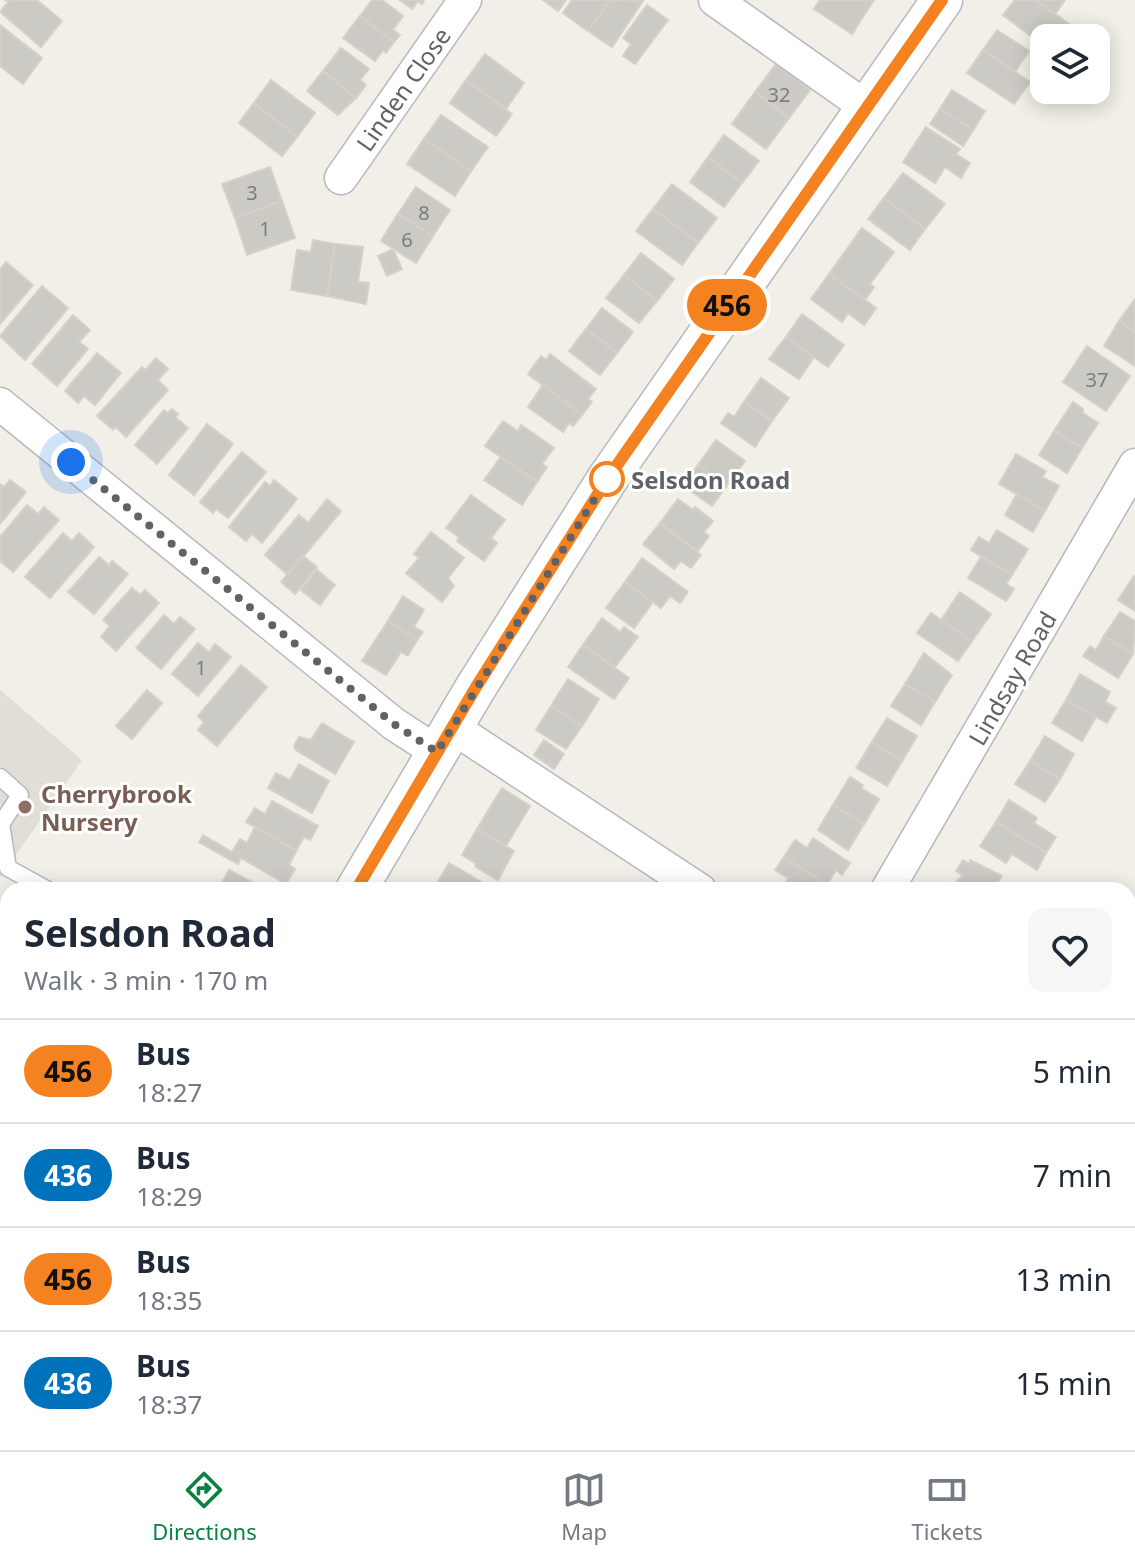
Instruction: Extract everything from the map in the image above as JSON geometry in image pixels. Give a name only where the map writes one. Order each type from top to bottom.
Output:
[{"type":"street","name":"Linden Close","points":[[341,178],[465,0]]},
{"type":"street","points":[[715,0],[866,107]]},
{"type":"street","points":[[361,882],[444,740],[608,478],[942,0]]},
{"type":"street","points":[[0,404],[394,724],[444,740],[686,882]]},
{"type":"street","name":"Lindsay Road","points":[[892,882],[1135,465]]},
{"type":"lane","points":[[0,777],[20,795],[1,824],[8,868],[33,882]]},
{"type":"shaded area","name":"Cherrybrook Nursery","points":[[0,690],[82,760],[0,878]]},
{"type":"building","points":[[5,0],[37,0],[62,21],[41,47],[0,12],[8,2]]},
{"type":"building","points":[[372,0],[382,0],[403,16],[393,30],[400,35],[394,42],[360,16]]},
{"type":"building","points":[[400,0],[424,0],[422,4],[418,1],[412,9]]},
{"type":"building","points":[[543,0],[566,0],[558,11]]},
{"type":"building","points":[[572,0],[610,0],[588,31],[563,13]]},
{"type":"building","points":[[610,0],[643,1],[612,47],[588,31]]},
{"type":"building","points":[[820,0],[874,0],[852,34],[814,9]]},
{"type":"building","points":[[1015,0],[1036,0],[1069,24],[1030,24],[1030,35],[1003,15]]},
{"type":"building","points":[[1036,0],[1065,0],[1055,14]]},
{"type":"building","points":[[647,5],[668,20],[635,64],[623,56],[631,44],[623,38]]},
{"type":"building","points":[[360,16],[394,42],[375,61],[343,38]]},
{"type":"building","points":[[0,25],[42,58],[23,84],[0,66]]},
{"type":"building","points":[[997,30],[1029,51],[1015,72],[983,50]]},
{"type":"building","points":[[341,48],[369,69],[360,80],[366,85],[356,98],[323,71]]},
{"type":"building","points":[[983,50],[1030,82],[1014,104],[967,73]]},
{"type":"building","points":[[485,54],[524,83],[506,109],[466,80]]},
{"type":"building","points":[[776,64],[810,90],[789,118],[755,92]]},
{"type":"building","points":[[323,71],[356,98],[338,115],[307,91]]},
{"type":"building","points":[[271,80],[315,113],[297,137],[254,103]]},
{"type":"building","points":[[466,80],[512,114],[496,136],[450,103]]},
{"type":"building","points":[[952,90],[985,111],[973,130],[940,109]]},
{"type":"building","points":[[755,92],[789,118],[766,149],[732,124]]},
{"type":"building","points":[[254,103],[297,137],[282,156],[239,123]]},
{"type":"building","points":[[940,109],[973,130],[963,146],[930,124]]},
{"type":"building","points":[[441,115],[488,147],[471,171],[424,139]]},
{"type":"building","points":[[926,127],[960,149],[956,154],[970,163],[961,178],[945,167],[935,183],[903,162]]},
{"type":"building","points":[[724,135],[759,161],[742,183],[708,157]]},
{"type":"building","points":[[424,139],[471,171],[455,196],[407,164]]},
{"type":"building","points":[[708,157],[742,183],[724,207],[690,182]]},
{"type":"building","points":[[270,167],[282,201],[235,218],[222,184]]},
{"type":"building","points":[[903,173],[945,204],[925,229],[884,198]]},
{"type":"building","points":[[672,184],[717,218],[698,243],[653,209]]},
{"type":"building","points":[[416,187],[450,210],[433,236],[398,214]]},
{"type":"building","points":[[884,198],[925,229],[910,250],[868,219]]},
{"type":"building","points":[[282,201],[295,238],[247,255],[235,218]]},
{"type":"building","points":[[653,209],[698,243],[682,265],[636,231]]},
{"type":"building","points":[[398,214],[433,236],[416,263],[381,241]]},
{"type":"building","points":[[862,228],[894,252],[870,284],[874,287],[865,300],[829,274]]},
{"type":"building","points":[[313,240],[335,244],[327,296],[291,290],[297,250],[311,252]]},
{"type":"building","points":[[335,244],[363,247],[358,282],[369,283],[366,304],[327,296]]},
{"type":"building","points":[[393,249],[402,269],[387,276],[378,256]]},
{"type":"building","points":[[641,253],[674,279],[657,301],[624,275]]},
{"type":"building","points":[[6,262],[33,285],[0,324],[0,270]]},
{"type":"building","points":[[829,274],[876,308],[864,325],[848,313],[842,322],[811,299]]},
{"type":"building","points":[[624,275],[657,301],[639,323],[606,298]]},
{"type":"building","points":[[42,286],[68,308],[25,360],[0,336]]},
{"type":"building","points":[[1135,299],[1135,332],[1119,321]]},
{"type":"building","points":[[602,308],[633,332],[617,353],[586,329]]},
{"type":"building","points":[[802,314],[844,345],[828,367],[786,337]]},
{"type":"building","points":[[73,315],[90,330],[79,342],[88,349],[57,386],[32,364]]},
{"type":"building","points":[[1119,321],[1135,332],[1135,366],[1104,346]]},
{"type":"building","points":[[586,329],[617,353],[600,375],[569,351]]},
{"type":"building","points":[[786,337],[814,357],[799,379],[769,359]]},
{"type":"building","points":[[1087,346],[1130,376],[1106,411],[1063,382]]},
{"type":"building","points":[[97,353],[121,373],[95,405],[84,396],[78,403],[65,391]]},
{"type":"building","points":[[550,354],[596,389],[588,399],[592,402],[582,415],[528,374],[541,356],[546,360]]},
{"type":"building","points":[[156,358],[168,369],[158,380],[168,390],[126,437],[97,416],[142,367],[145,370]]},
{"type":"building","points":[[761,378],[789,398],[772,421],[744,402]]},
{"type":"building","points":[[543,385],[582,415],[573,426],[569,423],[563,432],[528,407]]},
{"type":"building","points":[[744,402],[772,421],[755,447],[721,423],[728,413],[734,417]]},
{"type":"building","points":[[1073,402],[1098,423],[1082,448],[1054,431]]},
{"type":"building","points":[[172,409],[178,414],[175,417],[188,428],[157,464],[135,445],[164,410],[168,413]]},
{"type":"building","points":[[503,421],[518,431],[521,425],[554,448],[542,464],[547,467],[537,482],[485,446]]},
{"type":"building","points":[[207,424],[233,444],[194,495],[169,475]]},
{"type":"building","points":[[1054,431],[1082,448],[1067,473],[1039,455]]},
{"type":"building","points":[[716,440],[745,461],[726,487],[698,465]]},
{"type":"building","points":[[242,452],[266,472],[228,518],[216,509],[213,513],[200,502]]},
{"type":"building","points":[[1016,454],[1046,471],[1042,477],[1059,486],[1045,511],[999,484]]},
{"type":"building","points":[[501,457],[537,482],[522,505],[484,480]]},
{"type":"building","points":[[698,465],[726,487],[712,506],[683,486]]},
{"type":"building","points":[[10,480],[26,492],[0,524],[0,484],[4,487]]},
{"type":"building","points":[[274,480],[297,499],[262,543],[252,534],[246,541],[229,527],[265,482],[270,486]]},
{"type":"building","points":[[1017,494],[1045,511],[1033,532],[1005,515]]},
{"type":"building","points":[[471,495],[505,520],[491,538],[497,543],[484,561],[457,541],[459,537],[446,528]]},
{"type":"building","points":[[327,499],[341,511],[288,575],[265,555],[299,515],[308,523]]},
{"type":"building","points":[[678,499],[713,521],[704,532],[709,536],[698,551],[660,523]]},
{"type":"building","points":[[27,505],[38,514],[44,507],[59,520],[13,572],[0,561],[0,537]]},
{"type":"building","points":[[660,523],[701,555],[691,568],[681,561],[674,569],[643,544]]},
{"type":"building","points":[[997,530],[1028,549],[1012,575],[971,550],[979,537],[989,543]]},
{"type":"building","points":[[431,532],[464,558],[448,578],[454,586],[442,602],[406,573],[419,558],[414,554]]},
{"type":"building","points":[[63,533],[72,541],[79,533],[94,547],[50,598],[25,577]]},
{"type":"building","points":[[303,556],[317,567],[295,594],[281,582]]},
{"type":"building","points":[[99,557],[109,565],[112,561],[128,574],[94,614],[68,592]]},
{"type":"building","points":[[981,557],[1012,575],[1006,584],[1014,589],[1006,601],[968,578]]},
{"type":"building","points":[[642,558],[688,592],[680,603],[670,596],[661,608],[625,582]]},
{"type":"building","points":[[317,570],[335,585],[320,605],[301,590]]},
{"type":"building","points":[[1135,577],[1135,611],[1118,600]]},
{"type":"building","points":[[625,582],[653,602],[634,628],[606,608]]},
{"type":"building","points":[[132,588],[140,595],[145,590],[159,603],[116,651],[101,637],[110,626],[103,620]]},
{"type":"building","points":[[960,592],[991,614],[972,641],[941,620]]},
{"type":"building","points":[[403,596],[424,610],[414,627],[423,632],[417,640],[388,621]]},
{"type":"building","points":[[1120,612],[1135,621],[1133,654],[1104,636]]},
{"type":"building","points":[[931,613],[972,641],[958,661],[917,633]]},
{"type":"building","points":[[164,615],[174,624],[180,617],[195,629],[161,669],[136,648]]},
{"type":"building","points":[[602,618],[620,632],[624,627],[638,637],[615,667],[583,645]]},
{"type":"building","points":[[388,621],[417,640],[408,656],[401,652],[386,675],[362,661]]},
{"type":"building","points":[[1104,636],[1133,654],[1118,678],[1083,656],[1090,646],[1096,650]]},
{"type":"building","points":[[198,643],[209,652],[215,644],[231,657],[198,696],[172,674]]},
{"type":"building","points":[[583,645],[629,678],[614,699],[568,667]]},
{"type":"building","points":[[924,653],[952,675],[935,702],[905,684]]},
{"type":"building","points":[[241,665],[267,687],[217,746],[198,730],[204,722],[198,716]]},
{"type":"building","points":[[1080,674],[1110,692],[1105,702],[1116,708],[1107,723],[1066,700]]},
{"type":"building","points":[[568,679],[599,699],[582,726],[551,706]]},
{"type":"building","points":[[905,684],[935,702],[921,725],[891,706]]},
{"type":"building","points":[[147,690],[162,703],[132,739],[116,726]]},
{"type":"building","points":[[1066,700],[1096,717],[1082,741],[1052,723]]},
{"type":"building","points":[[551,706],[582,726],[566,749],[536,730]]},
{"type":"building","points":[[887,718],[917,736],[902,761],[872,742]]},
{"type":"building","points":[[322,723],[354,742],[335,774],[294,746],[299,737],[311,740]]},
{"type":"building","points":[[1045,736],[1074,754],[1060,779],[1030,761]]},
{"type":"building","points":[[544,740],[564,754],[554,769],[534,755]]},
{"type":"building","points":[[872,742],[902,761],[887,786],[856,768]]},
{"type":"building","points":[[1030,761],[1060,779],[1045,802],[1015,784]]},
{"type":"building","points":[[299,764],[329,781],[312,813],[268,788],[276,773],[290,780]]},
{"type":"building","points":[[850,777],[879,799],[864,824],[833,805]]},
{"type":"building","points":[[502,788],[530,806],[506,846],[477,829]]},
{"type":"building","points":[[1009,800],[1037,818],[1034,823],[1056,837],[1046,853],[996,822]]},
{"type":"building","points":[[272,801],[318,826],[310,840],[304,837],[296,851],[246,822],[255,808],[265,814]]},
{"type":"building","points":[[833,805],[864,824],[848,850],[818,830]]},
{"type":"building","points":[[996,822],[1046,853],[1037,870],[1012,854],[1006,863],[980,846]]},
{"type":"building","points":[[255,827],[296,851],[289,865],[295,869],[287,882],[241,858],[238,864],[199,842],[203,835],[232,852],[240,839],[247,843]]},
{"type":"building","points":[[477,829],[514,851],[498,880],[462,855]]},
{"type":"building","points":[[813,838],[850,863],[842,875],[836,870],[829,882],[822,882],[784,857],[795,840],[807,848]]},
{"type":"building","points":[[784,857],[822,882],[785,882],[788,878],[775,870]]},
{"type":"building","points":[[963,860],[970,864],[970,860],[1002,876],[998,882],[959,882],[963,875],[956,871]]},
{"type":"building","points":[[449,863],[482,882],[438,882]]},
{"type":"building","points":[[229,870],[252,882],[222,882]]},
{"type":"bus line","name":"456","points":[[361,882],[526,605],[608,478],[942,0]]},
{"type":"place","name":"Selsdon Road","points":[[607,479]]},
{"type":"place","name":"Cherrybrook Nursery","points":[[25,807]]},
{"type":"route","points":[[71,462],[394,724],[437,752],[607,479]]}]
